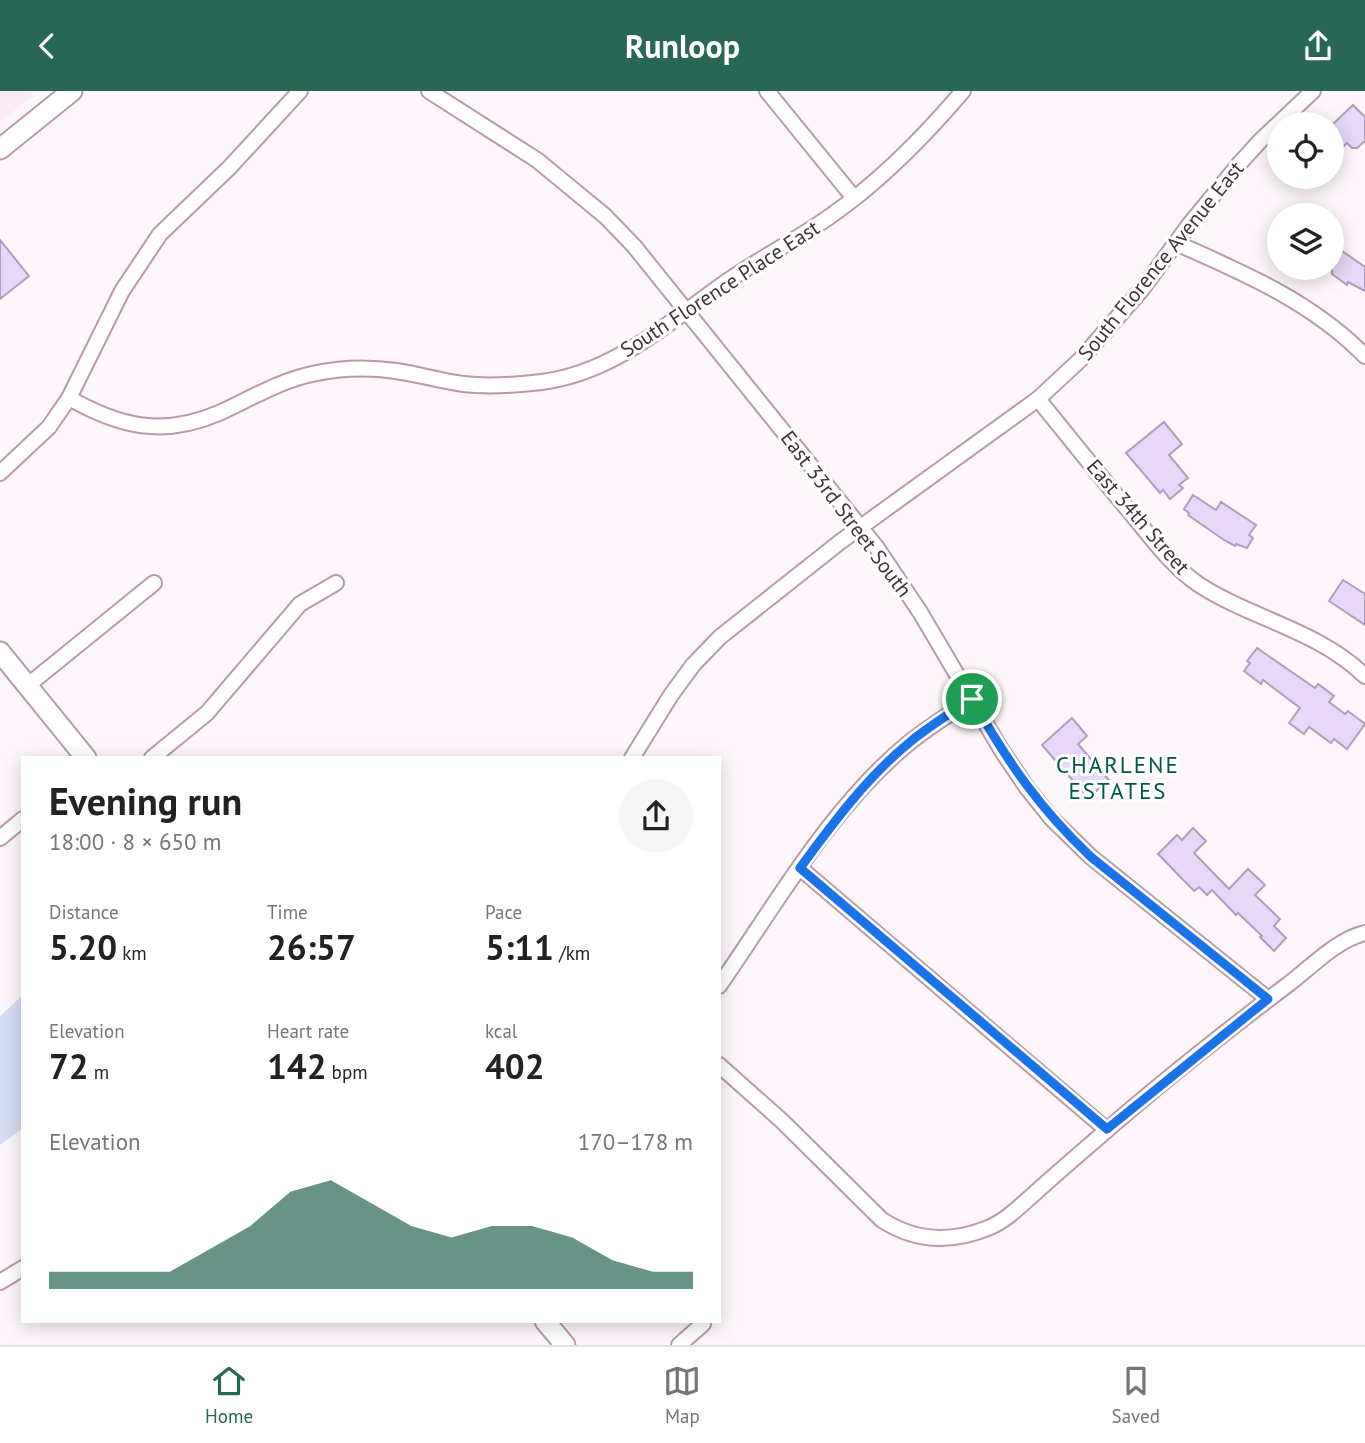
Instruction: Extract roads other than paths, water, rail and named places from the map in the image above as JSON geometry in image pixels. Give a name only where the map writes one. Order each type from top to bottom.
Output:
[{"type":"main road","points":[[0,149],[60,95]]},
{"type":"main road","points":[[0,652],[84,756]]},
{"type":"main road","points":[[547,1323],[565,1345]]},
{"type":"street","points":[[0,473],[49,427],[69,398],[122,291],[160,234],[229,167],[300,91]]},
{"type":"street","name":"East 33rd Street South","points":[[429,91],[537,160],[605,216],[634,246],[860,527],[920,612],[1002,751],[1027,788],[1091,857],[1268,999]]},
{"type":"street","points":[[767,91],[854,198]]},
{"type":"street","name":"South Florence Place East","points":[[69,398],[121,423],[171,427],[218,413],[287,381],[345,369],[397,371],[460,384],[491,386],[545,382],[594,367],[641,344],[728,281],[807,232],[854,198],[907,152],[963,91]]},
{"type":"street","name":"South Florence Avenue East","points":[[633,756],[671,695],[693,665],[720,637],[860,527],[1038,399],[1081,359],[1111,326],[1260,141],[1313,91]]},
{"type":"street","points":[[1176,243],[1276,289],[1335,328],[1365,356]]},
{"type":"street","name":"East 34th Street","points":[[1038,399],[1162,551],[1196,582],[1213,593],[1334,650],[1365,676]]},
{"type":"street","points":[[27,685],[154,583]]},
{"type":"street","points":[[154,756],[207,713],[300,604],[336,583]]},
{"type":"street","points":[[721,983],[836,819],[909,743],[972,699]]},
{"type":"street","points":[[0,838],[21,821]]},
{"type":"street","points":[[800,868],[1107,1129]]},
{"type":"street","points":[[721,1067],[773,1113],[881,1220],[895,1229],[921,1237],[941,1239],[968,1235],[992,1227],[1012,1213],[1107,1129],[1268,999],[1342,943],[1365,933]]},
{"type":"street","points":[[0,1282],[21,1269]]},
{"type":"street","points":[[679,1345],[703,1324]]},
{"type":"water","points":[[21,997],[21,1129],[0,1145],[0,1016]]},
{"type":"district","name":"CHARLENE ESTATES","points":[[1118,778]]}]
